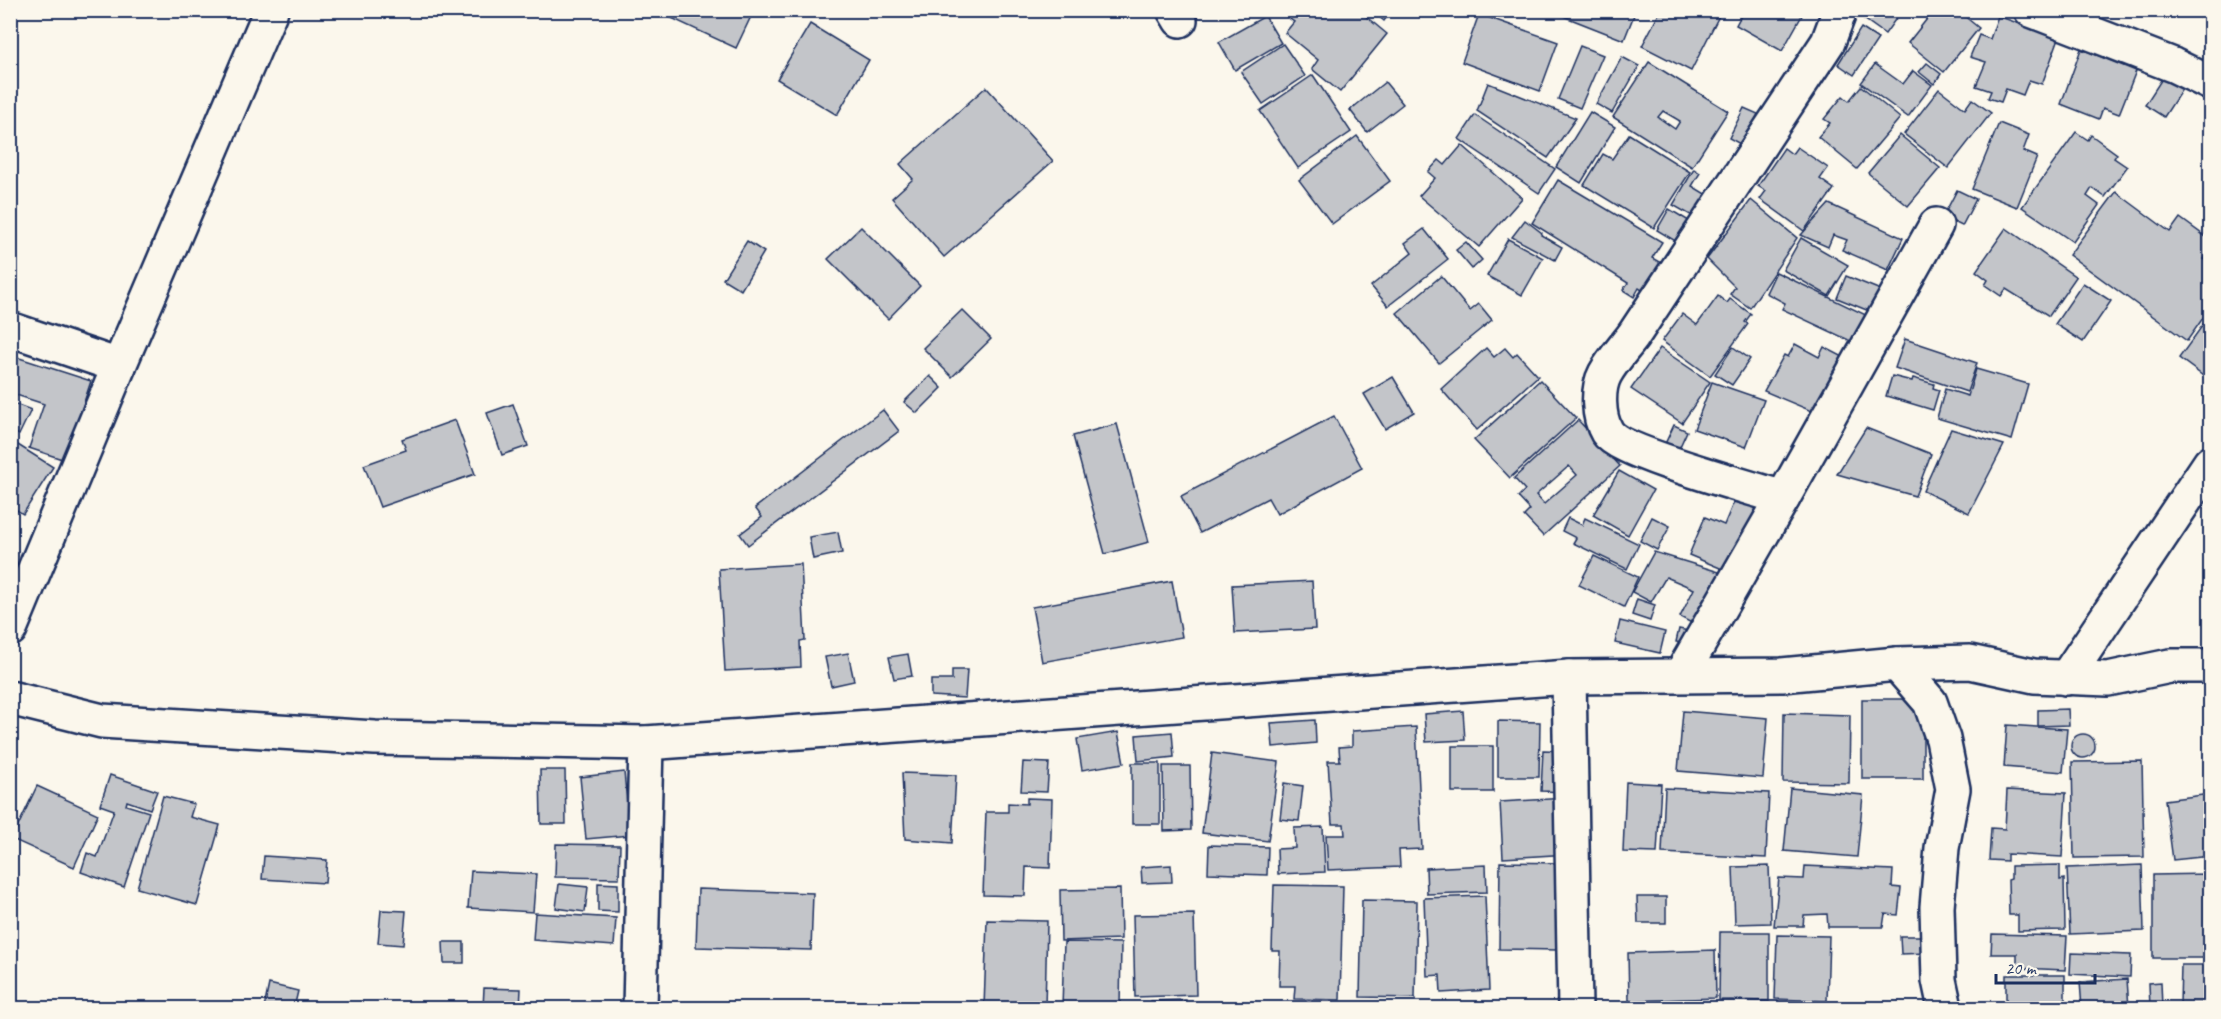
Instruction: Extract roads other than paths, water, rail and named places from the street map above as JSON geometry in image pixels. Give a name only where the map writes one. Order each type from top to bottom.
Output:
[{"type":"street","points":[[10,629],[271,10]]},
{"type":"street","points":[[1783,498],[1642,454],[1608,434],[1601,415],[1600,393],[1604,375],[1633,336],[1828,42],[1840,10]]},
{"type":"street","points":[[2031,10],[2173,65],[2211,83]]},
{"type":"street","points":[[1681,675],[1936,225]]},
{"type":"street","points":[[10,329],[119,366]]},
{"type":"street","points":[[2066,678],[2211,463]]},
{"type":"street","points":[[10,698],[102,721],[375,738],[646,743],[1569,677],[1782,675],[1897,664],[1970,662],[2034,676],[2108,679],[2170,666],[2211,666]]},
{"type":"street","points":[[1897,664],[1930,702],[1943,740],[1953,789],[1942,848],[1937,907],[1939,980],[1944,1008]]},
{"type":"street","points":[[1569,677],[1575,1008]]},
{"type":"street","points":[[640,1008],[646,743]]}]
